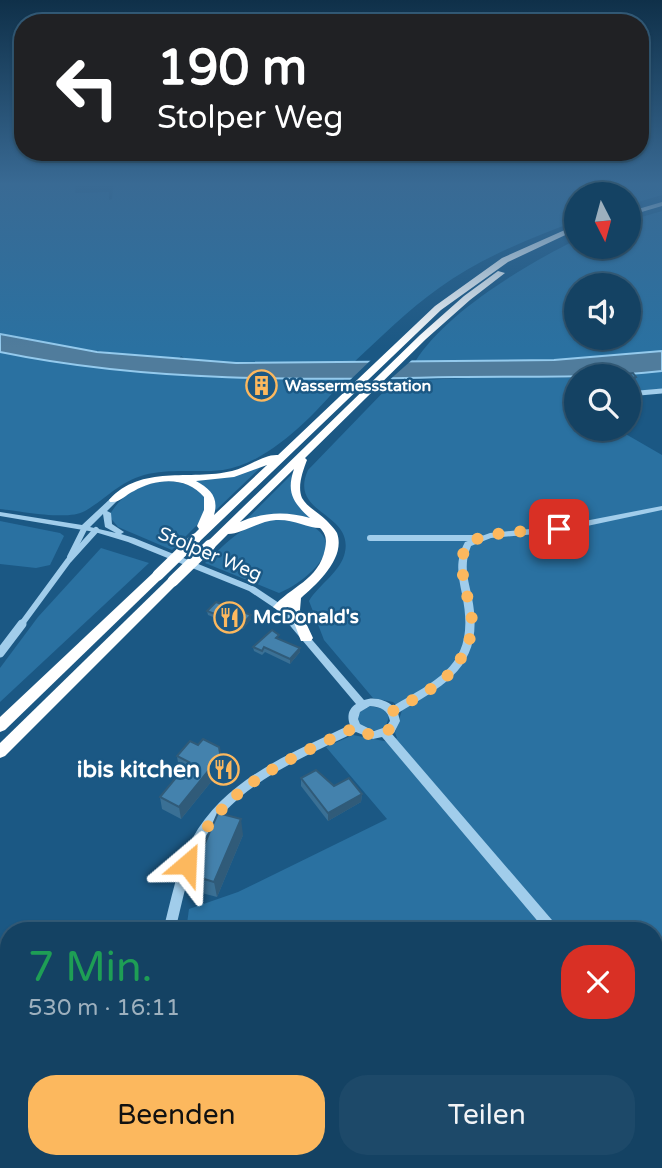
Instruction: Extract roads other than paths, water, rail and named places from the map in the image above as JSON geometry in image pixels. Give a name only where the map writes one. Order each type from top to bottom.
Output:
[{"type":"highway","points":[[0,726],[393,349],[477,279],[525,249],[547,240]]},
{"type":"highway","points":[[0,752],[407,352],[488,282],[530,255],[562,240]]},
{"type":"highway","points":[[114,500],[131,486],[164,477],[227,476],[260,465],[290,449]]},
{"type":"highway","points":[[276,604],[295,597],[318,572],[328,560],[333,539],[328,528],[302,506],[294,492],[296,475],[305,453]]},
{"type":"highway","points":[[164,477],[197,484],[209,495],[211,512],[195,539]]},
{"type":"highway","points":[[213,542],[251,521],[281,515],[314,524],[333,539]]},
{"type":"highway","points":[[276,604],[318,572]]},
{"type":"highway","points":[[295,597],[294,610],[306,638]]},
{"type":"street","points":[[641,393],[662,391]]},
{"type":"street","points":[[0,653],[68,561],[96,530],[114,500]]},
{"type":"street","points":[[68,561],[85,527],[114,500]]},
{"type":"street","points":[[370,538],[481,538],[559,529],[662,509]]},
{"type":"street","points":[[107,513],[108,525],[131,540]]},
{"type":"street","name":"Stolper Weg","points":[[0,514],[85,527],[131,540],[252,589],[276,604],[362,704]]},
{"type":"street","points":[[393,711],[442,680],[463,656],[472,623],[462,558],[468,544],[481,538]]},
{"type":"street","points":[[383,703],[393,711],[394,725],[386,733],[366,734],[356,727],[353,714],[362,704],[383,703]]},
{"type":"street","points":[[171,922],[181,879],[197,841],[230,798],[270,770],[356,727]]},
{"type":"street","points":[[386,733],[546,922]]},
{"type":"place","name":"Wassermessstation","points":[[262,386]]},
{"type":"place","name":"McDonald's","points":[[230,617]]},
{"type":"place","name":"ibis kitchen","points":[[223,770]]}]
